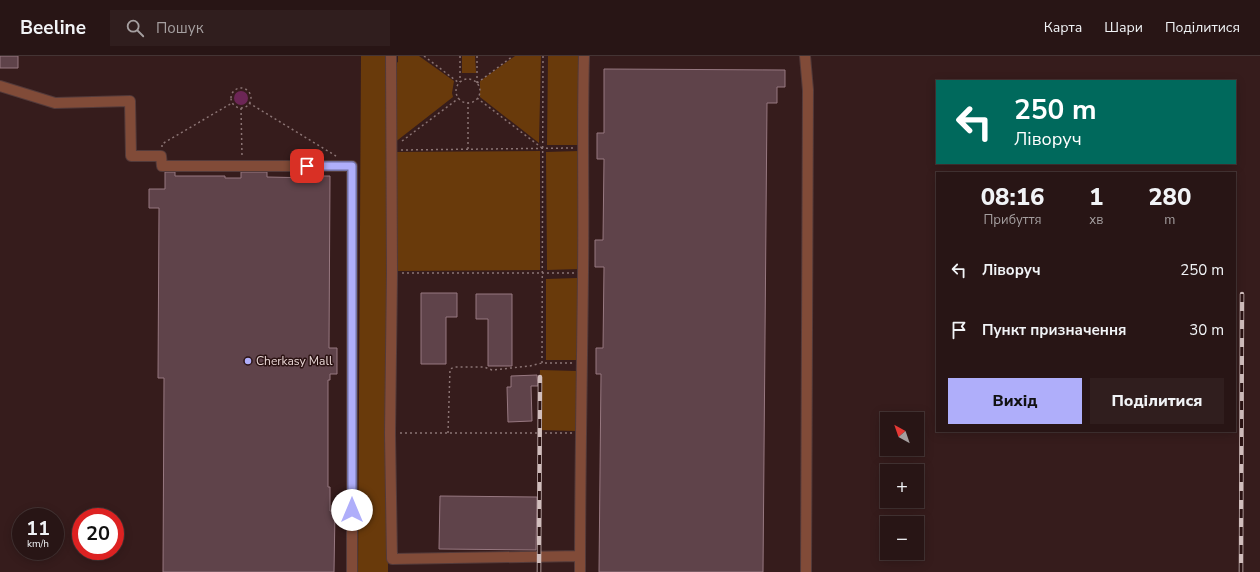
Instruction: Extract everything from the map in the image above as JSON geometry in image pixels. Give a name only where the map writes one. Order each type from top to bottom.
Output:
[{"type":"lane","points":[[391,56],[392,274],[390,434],[392,559],[580,556]]},
{"type":"lane","points":[[580,572],[584,56]]},
{"type":"lane","points":[[805,56],[808,90],[806,572]]},
{"type":"lane","points":[[0,86],[55,103],[130,100],[131,156],[161,156],[162,166],[352,166],[352,572]]},
{"type":"path","points":[[424,56],[460,82]]},
{"type":"path","points":[[460,56],[460,82],[457,92],[459,98],[464,102],[472,102],[480,93],[477,83],[478,56]]},
{"type":"path","points":[[477,83],[513,56]]},
{"type":"path","points":[[542,363],[543,56]]},
{"type":"path","points":[[460,82],[468,79],[474,80],[477,83]]},
{"type":"path","points":[[242,88],[250,93],[251,96],[247,106],[241,108],[234,106],[232,103],[230,97],[236,89],[242,88]]},
{"type":"path","points":[[391,150],[459,98]]},
{"type":"path","points":[[477,98],[543,149]]},
{"type":"path","points":[[468,102],[468,150]]},
{"type":"path","points":[[162,144],[232,103]]},
{"type":"path","points":[[249,103],[352,166]]},
{"type":"path","points":[[241,108],[242,166]]},
{"type":"path","points":[[391,150],[583,148]]},
{"type":"path","points":[[392,274],[583,273]]},
{"type":"path","points":[[448,433],[450,369],[455,366],[484,367],[492,370],[530,366],[542,363],[582,364]]},
{"type":"path","points":[[390,434],[580,433]]},
{"type":"shaded area","points":[[361,56],[388,56],[388,572],[358,572]]},
{"type":"shaded area","points":[[398,56],[419,56],[454,81],[452,93],[453,97],[394,143],[394,133],[397,132],[397,119],[394,118],[394,110],[397,110],[397,96],[394,95],[394,85],[397,85],[397,72],[394,72],[394,64],[398,62]]},
{"type":"shaded area","points":[[462,56],[475,56],[476,73],[462,73]]},
{"type":"shaded area","points":[[515,56],[541,56],[539,143],[480,97],[480,81]]},
{"type":"shaded area","points":[[548,56],[578,56],[580,145],[547,145]]},
{"type":"shaded area","points":[[241,91],[246,93],[248,98],[246,103],[241,105],[236,103],[234,98],[236,93]]},
{"type":"shaded area","points":[[540,151],[540,270],[395,271],[395,152]]},
{"type":"shaded area","points":[[579,151],[580,269],[547,270],[546,152]]},
{"type":"shaded area","points":[[577,278],[577,360],[546,360],[546,279]]},
{"type":"shaded area","points":[[540,370],[577,371],[576,431],[538,430]]},
{"type":"building","points":[[0,56],[18,56],[18,68],[0,68]]},
{"type":"building","points":[[604,69],[785,70],[785,87],[777,87],[777,103],[767,103],[763,572],[599,572],[601,374],[596,374],[596,348],[603,348],[604,267],[595,267],[595,240],[603,240],[604,159],[597,159],[597,133],[604,133]]},
{"type":"building","name":"Cherkasy Mall","points":[[165,172],[175,172],[175,176],[225,176],[225,178],[241,178],[241,172],[267,172],[267,177],[316,178],[316,176],[330,176],[329,348],[337,348],[337,374],[330,374],[330,380],[328,380],[328,487],[330,487],[330,511],[335,511],[334,572],[163,572],[164,378],[158,378],[159,208],[149,208],[149,189],[165,189]]},
{"type":"building","points":[[421,293],[457,293],[457,317],[446,317],[446,364],[421,364]]},
{"type":"building","points":[[476,294],[512,294],[512,366],[488,366],[488,319],[476,319]]},
{"type":"building","points":[[537,375],[538,386],[531,386],[532,421],[508,422],[507,387],[511,387],[511,376]]},
{"type":"building","points":[[440,496],[537,497],[536,550],[439,549]]},
{"type":"railway","points":[[1241,572],[1242,294]]},
{"type":"railway","points":[[539,572],[540,377]]},
{"type":"place","name":"Cherkasy Mall","points":[[248,361]]},
{"type":"route","points":[[307,166],[352,166],[352,510]]}]
